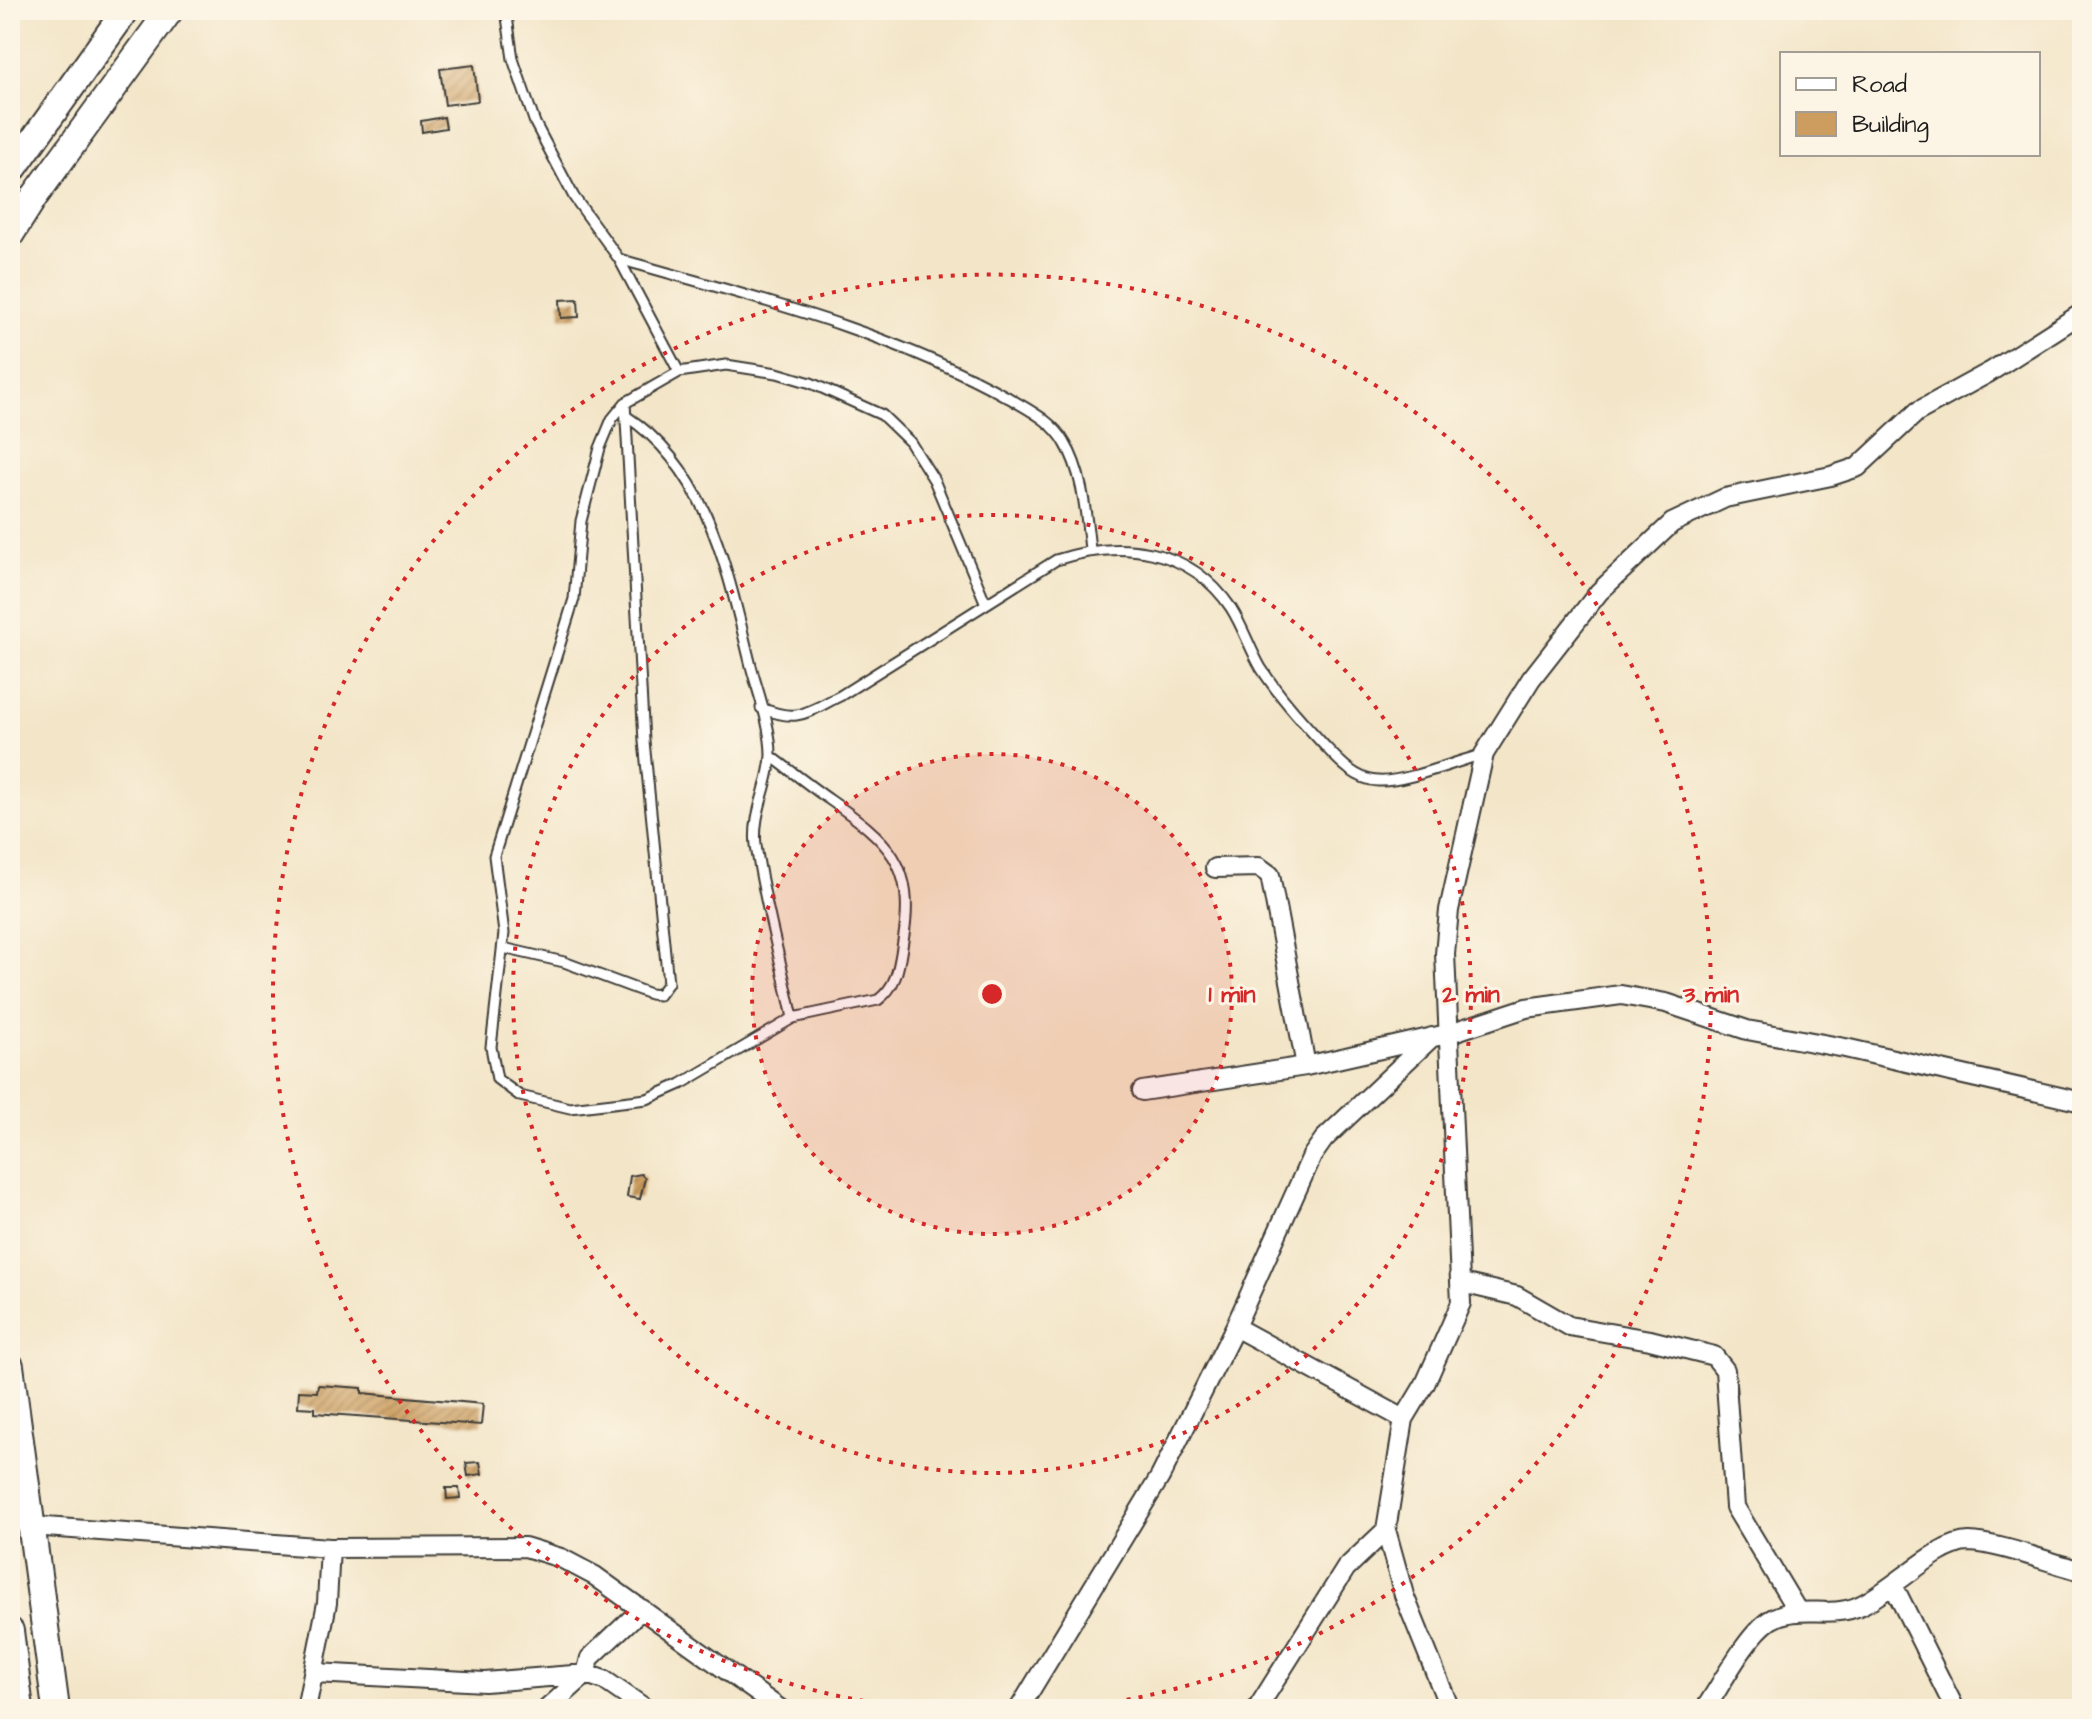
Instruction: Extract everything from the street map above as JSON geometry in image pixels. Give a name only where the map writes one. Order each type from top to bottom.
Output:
[{"type":"main road","points":[[10,235],[170,10]]},
{"type":"main road","points":[[147,44],[191,10]]},
{"type":"main road","points":[[10,173],[120,16]]},
{"type":"main road","points":[[10,1366],[56,1709]]},
{"type":"main road","points":[[10,1631],[20,1709]]},
{"type":"street","points":[[1450,1709],[1404,1595],[1386,1530],[1404,1419],[1425,1384],[1456,1318],[1462,1283],[1440,1036],[1449,910],[1484,754],[1531,679],[1599,592],[1672,523],[1725,498],[1831,476],[1858,467],[1917,412],[1990,372],[2082,313]]},
{"type":"street","points":[[1215,868],[1259,867],[1270,875],[1306,1066]]},
{"type":"street","points":[[1142,1091],[1306,1066],[1440,1036],[1550,1003],[1638,995],[1747,1030],[1845,1048],[2082,1102]]},
{"type":"street","points":[[1019,1709],[1160,1477],[1235,1327],[1312,1156],[1324,1139],[1440,1036]]},
{"type":"street","points":[[1462,1283],[1517,1296],[1569,1326],[1650,1340],[1714,1356],[1721,1362],[1725,1370],[1735,1507],[1798,1612]]},
{"type":"street","points":[[1235,1327],[1404,1419]]},
{"type":"street","points":[[32,1526],[330,1548],[525,1547],[561,1558],[642,1609],[780,1709]]},
{"type":"street","points":[[1257,1709],[1346,1568],[1386,1530]]},
{"type":"street","points":[[1705,1709],[1768,1621],[1798,1612],[1835,1613],[1856,1608],[1894,1587],[1937,1554],[1967,1542],[2082,1571]]},
{"type":"street","points":[[306,1709],[327,1603],[330,1548]]},
{"type":"street","points":[[1894,1587],[1955,1709]]},
{"type":"street","points":[[547,1709],[586,1674],[590,1658],[642,1609]]},
{"type":"street","points":[[315,1673],[485,1682],[586,1674],[604,1680],[646,1709]]},
{"type":"lane","points":[[506,10],[513,59],[535,123],[574,197],[619,259],[679,372]]},
{"type":"lane","points":[[619,259],[845,326],[971,375],[1039,414],[1065,443],[1083,502],[1090,549]]},
{"type":"lane","points":[[771,756],[873,829],[892,852],[902,874],[907,921],[896,981],[888,992],[878,1000],[793,1018],[681,1084],[647,1099],[570,1108],[533,1101],[504,1087],[497,1079],[493,1064],[493,1015],[504,920],[493,870],[494,856],[574,599],[581,521],[600,448],[612,419],[625,403],[679,372],[726,365],[777,373],[882,415],[910,442],[934,480],[986,604]]},
{"type":"lane","points":[[503,948],[564,962],[650,994],[659,995],[668,983],[644,741],[625,403]]},
{"type":"lane","points":[[626,416],[648,430],[684,472],[704,511],[731,581],[771,756],[760,797],[756,843],[793,1018]]},
{"type":"lane","points":[[761,708],[786,718],[807,712],[840,696],[1056,560],[1090,549],[1125,548],[1153,552],[1209,584],[1230,607],[1260,666],[1279,695],[1334,756],[1359,775],[1375,781],[1393,780],[1484,754]]},
{"type":"building","points":[[474,65],[478,101],[445,105],[440,69]]},
{"type":"building","points":[[444,117],[446,128],[422,132],[421,121]]},
{"type":"building","points":[[578,299],[579,317],[561,318],[560,300]]},
{"type":"building","points":[[641,1174],[645,1178],[640,1199],[627,1197],[630,1176]]},
{"type":"building","points":[[318,1385],[362,1388],[362,1393],[483,1404],[481,1425],[315,1413],[315,1408],[298,1407],[299,1391],[317,1392]]},
{"type":"building","points":[[480,1462],[482,1474],[468,1476],[466,1463]]},
{"type":"building","points":[[446,1488],[459,1488],[460,1498],[447,1499]]}]
